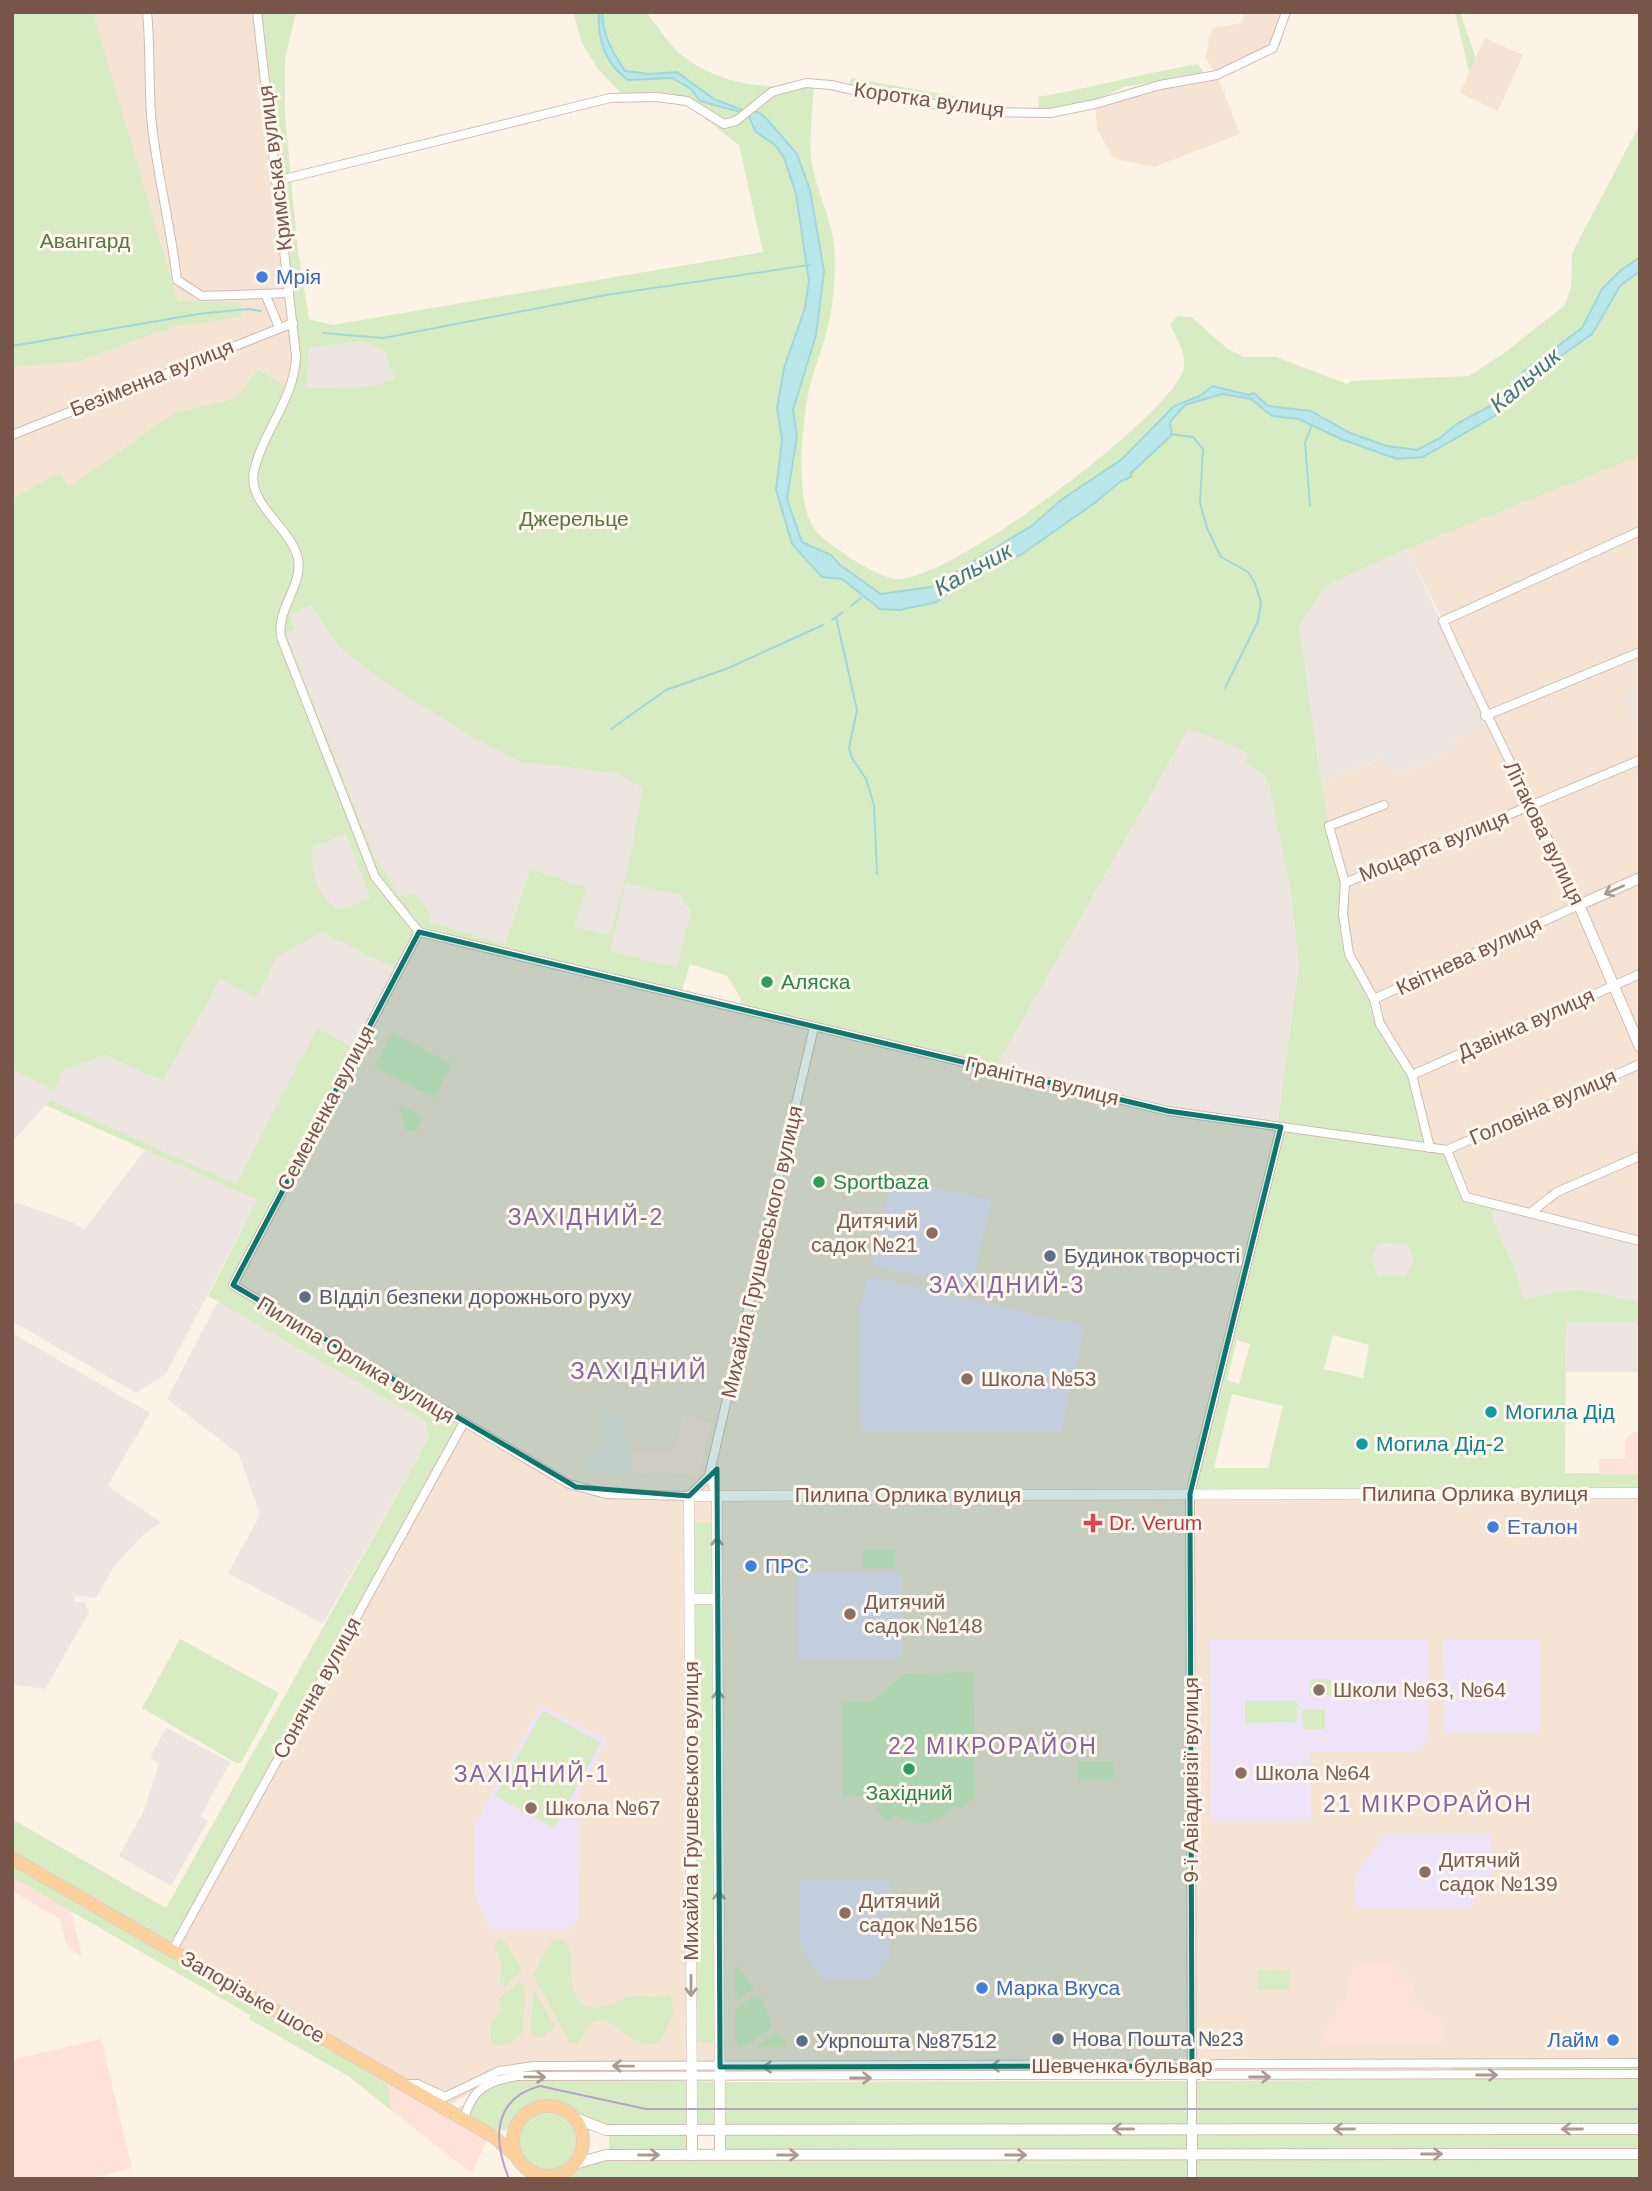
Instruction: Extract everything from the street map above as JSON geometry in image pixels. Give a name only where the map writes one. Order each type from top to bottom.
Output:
[{"type":"main road","name":"Квітнева вулиця","points":[[1580,905],[1640,878]]},
{"type":"main road","name":"Літакова вулиця","points":[[1580,905],[1640,1047]]},
{"type":"main road","name":"Запорізьке шосе","points":[[12,1858],[464,2119],[494,2137],[518,2160]]},
{"type":"main road","points":[[494,2137],[506,2135],[526,2113],[543,2106],[561,2108],[575,2119],[606,2130],[1640,2129]]},
{"type":"main road","points":[[567,2171],[583,2140],[575,2119]]},
{"type":"main road","points":[[516,2126],[512,2140],[518,2160],[531,2179]]},
{"type":"main road","name":"Михайла Грушевського вулиця","points":[[692,2129],[692,2155]]},
{"type":"main road","name":"Михайла Грушевського вулиця","points":[[720,2129],[720,2155]]},
{"type":"main road","points":[[1192,2129],[1192,2154]]},
{"type":"main road","points":[[518,2160],[542,2176],[567,2171],[606,2155],[1640,2154]]},
{"type":"street","points":[[147,12],[152,124],[177,280],[202,296],[267,296],[289,293]]},
{"type":"street","name":"Кримська вулиця","points":[[257,12],[293,323],[295,372],[255,467],[253,480],[256,493],[298,557],[298,574],[282,611],[281,636],[371,869],[419,932]]},
{"type":"street","name":"Коротка вулиця","points":[[276,181],[610,98],[673,98],[695,104],[724,124],[739,118],[779,89],[814,83],[986,112],[1069,110],[1137,90],[1232,70],[1273,48],[1286,12]]},
{"type":"street","points":[[267,296],[279,327]]},
{"type":"street","name":"Безіменна вулиця","points":[[12,435],[293,323]]},
{"type":"street","name":"Літакова вулиця","points":[[1580,905],[1533,806],[1485,716],[1443,621],[1640,531]]},
{"type":"street","points":[[1485,716],[1640,652]]},
{"type":"street","name":"Моцарта вулиця","points":[[1345,883],[1640,761]]},
{"type":"street","points":[[1384,805],[1329,826],[1345,883],[1346,943],[1374,999],[1380,1024],[1412,1075],[1430,1148]]},
{"type":"street","name":"Квітнева вулиця","points":[[1374,999],[1580,905]]},
{"type":"street","name":"Гранітна вулиця","points":[[419,932],[1168,1111],[1447,1150]]},
{"type":"street","name":"Семененка вулиця","points":[[233,1285],[419,932]]},
{"type":"street","name":"Дзвінка вулиця","points":[[1412,1075],[1640,974]]},
{"type":"street","name":"Михайла Грушевського вулиця","points":[[720,2129],[717,1496],[709,1476],[814,1027]]},
{"type":"street","name":"Головіна вулиця","points":[[1447,1150],[1640,1064]]},
{"type":"street","name":"9-ї Авіадивізії вулиця","points":[[1192,2129],[1190,1494],[1281,1127]]},
{"type":"street","points":[[1447,1150],[1466,1197],[1640,1241]]},
{"type":"street","points":[[1530,1213],[1557,1192],[1640,1156]]},
{"type":"street","name":"Пилипа Орлика вулиця","points":[[233,1285],[562,1481],[584,1490],[606,1494],[717,1496],[1640,1493]]},
{"type":"street","name":"Сонячна вулиця","points":[[172,1951],[463,1424]]},
{"type":"street","points":[[689,1496],[709,1476]]},
{"type":"street","name":"Михайла Грушевського вулиця","points":[[689,1496],[692,2129]]},
{"type":"street","points":[[690,1599],[718,1599]]},
{"type":"street","name":"Шевченка бульвар","points":[[720,2073],[1067,2066],[1640,2063]]},
{"type":"street","points":[[1317,2065],[1317,2077]]},
{"type":"street","points":[[1067,2066],[1068,2078]]},
{"type":"street","name":"Шевченка бульвар","points":[[404,2084],[417,2084],[445,2096],[499,2071],[514,2067],[1068,2078],[1640,2074]]},
{"type":"street","name":"Шевченка бульвар","points":[[464,2119],[470,2100],[479,2088],[506,2078],[692,2072]]},
{"type":"street","points":[[1192,2154],[1192,2179]]},
{"type":"highlighted area","points":[[419,932],[1168,1111],[1281,1127],[1190,1494],[1192,2066],[720,2067],[717,1469],[689,1496],[576,1487],[233,1285]]},
{"type":"shaded area","points":[[93,12],[257,12],[296,348],[289,388],[258,369],[236,398],[174,413],[70,486],[12,499],[12,368],[80,361],[173,327],[240,317],[239,302],[178,302]]},
{"type":"shaded area","points":[[1244,12],[1286,12],[1273,48],[1217,75],[1240,134],[1154,167],[1114,159],[1097,129],[1095,104],[1216,75],[1205,57],[1212,28],[1242,23]]},
{"type":"shaded area","points":[[1485,38],[1523,55],[1498,111],[1460,93]]},
{"type":"shaded area","points":[[364,341],[385,350],[395,379],[366,387],[306,388],[309,348]]},
{"type":"shaded area","points":[[1640,456],[1640,1237],[1469,1194],[1430,1148],[1349,954],[1321,782],[1382,758],[1394,776],[1457,747],[1443,621],[1407,549]]},
{"type":"shaded area","points":[[1407,549],[1489,723],[1455,738],[1458,747],[1393,776],[1381,758],[1321,782],[1299,625],[1327,585]]},
{"type":"shaded area","points":[[311,605],[338,646],[521,762],[617,773],[642,788],[630,859],[610,937],[573,926],[529,870],[505,944],[429,922],[400,896],[375,857],[286,633],[296,628],[290,615]]},
{"type":"shaded area","points":[[1640,689],[1640,734],[1623,696]]},
{"type":"shaded area","points":[[1190,727],[1248,753],[1245,763],[1263,774],[1269,786],[1291,892],[1299,965],[1278,1121],[1169,1106],[997,1065]]},
{"type":"shaded area","points":[[346,834],[370,898],[338,910],[322,898],[310,866],[313,847]]},
{"type":"shaded area","points":[[626,882],[679,895],[691,911],[678,967],[610,951]]},
{"type":"shaded area","points":[[322,931],[396,970],[355,1048],[317,1029],[236,1184],[50,1100],[12,1142],[12,1069],[54,1090],[63,1070],[105,1055],[163,1081],[220,978],[256,996],[277,957]]},
{"type":"shaded area","points":[[420,935],[492,950],[592,978],[1168,1114],[1277,1130],[1187,1491],[687,1493],[606,1491],[577,1485],[237,1284]]},
{"type":"shaded area","points":[[145,1150],[257,1200],[166,1374],[136,1393],[12,1321],[12,1201],[74,1223],[84,1230]]},
{"type":"shaded area","name":"Дитячий садок №21","points":[[892,1178],[992,1200],[971,1288],[872,1265]]},
{"type":"shaded area","points":[[1496,1209],[1640,1245],[1640,1302],[1577,1289],[1524,1300],[1513,1265],[1491,1215]]},
{"type":"shaded area","points":[[1380,1242],[1407,1244],[1414,1261],[1405,1277],[1378,1275],[1371,1258]]},
{"type":"shaded area","name":"Школа №53","points":[[868,1276],[1085,1326],[1061,1432],[861,1432],[860,1310]]},
{"type":"shaded area","points":[[218,1301],[425,1421],[430,1436],[323,1624],[228,1573],[260,1515],[239,1454],[167,1399]]},
{"type":"shaded area","points":[[1566,1321],[1640,1321],[1640,1372],[1566,1372]]},
{"type":"shaded area","points":[[12,1333],[150,1413],[107,1486],[161,1522],[143,1535],[115,1565],[96,1598],[75,1595],[74,1601],[85,1603],[89,1612],[45,1689],[12,1684]]},
{"type":"shaded area","points":[[605,1411],[629,1416],[624,1437],[632,1441],[631,1474],[584,1473],[590,1447],[597,1448]]},
{"type":"shaded area","points":[[683,1415],[712,1422],[699,1475],[631,1474],[631,1452],[674,1452]]},
{"type":"shaded area","points":[[464,1428],[568,1487],[605,1497],[1640,1497],[1640,2059],[581,2062],[509,2072],[449,2105],[177,1949]]},
{"type":"shaded area","points":[[1634,1432],[1640,1433],[1640,1474],[1599,1473],[1599,1459],[1625,1459],[1625,1439]]},
{"type":"shaded area","name":"Дитячий садок №148","points":[[798,1572],[902,1572],[902,1659],[798,1659]]},
{"type":"shaded area","name":"Школи №63, №64","points":[[1210,1640],[1428,1640],[1428,1739],[1419,1752],[1310,1752],[1311,1822],[1211,1822]]},
{"type":"shaded area","points":[[1443,1640],[1540,1640],[1540,1733],[1444,1733]]},
{"type":"shaded area","name":"Школа №67","points":[[541,1705],[607,1741],[578,1792],[579,1917],[570,1929],[490,1930],[475,1895],[475,1824]]},
{"type":"shaded area","points":[[166,1728],[230,1762],[201,1816],[208,1821],[171,1886],[119,1856],[145,1809],[159,1763],[150,1758]]},
{"type":"shaded area","name":"Дитячий садок №139","points":[[1384,1834],[1491,1834],[1492,1873],[1469,1909],[1356,1908],[1355,1878]]},
{"type":"shaded area","points":[[12,1877],[71,1911],[82,1957],[67,1946],[60,1919],[12,1891]]},
{"type":"shaded area","name":"Дитячий садок №156","points":[[800,1880],[890,1880],[890,1957],[873,1980],[822,1981],[800,1945]]},
{"type":"shaded area","points":[[1354,1964],[1391,1964],[1415,1987],[1408,1999],[1441,2020],[1441,2044],[1324,2045],[1324,2030],[1345,1999]]},
{"type":"shaded area","points":[[101,2039],[132,2168],[88,2179],[12,2179],[12,2060]]},
{"type":"shaded area","points":[[387,2081],[487,2139],[474,2169],[469,2171],[391,2110]]},
{"type":"green space","name":"Авангард","points":[[12,12],[93,12],[178,302],[240,302],[241,317],[173,327],[80,361],[12,368]]},
{"type":"green space","name":"Джерельце","points":[[257,12],[296,12],[285,59],[285,115],[298,252],[309,319],[332,325],[763,252],[739,145],[689,106],[626,98],[597,68],[582,43],[573,12],[646,12],[685,58],[715,75],[763,86],[814,83],[811,157],[815,179],[830,223],[835,272],[830,318],[809,390],[804,423],[802,485],[805,505],[810,521],[825,539],[866,567],[895,579],[921,574],[958,557],[1002,530],[1050,497],[1136,426],[1166,396],[1182,373],[1183,354],[1170,324],[1178,316],[1191,317],[1228,349],[1244,357],[1276,357],[1347,384],[1351,381],[1469,376],[1504,353],[1564,306],[1571,288],[1572,253],[1640,124],[1640,456],[1407,549],[1327,585],[1299,625],[1321,782],[1334,849],[1345,883],[1346,943],[1374,999],[1380,1024],[1412,1075],[1430,1148],[1168,1111],[419,932],[396,970],[322,932],[277,957],[256,997],[220,979],[163,1081],[105,1055],[63,1070],[54,1091],[12,1069],[12,499],[59,473],[70,486],[174,413],[236,398],[258,369],[289,388],[295,372]],"holes":[[[364,341],[385,351],[395,379],[366,387],[306,388],[309,348]],[[311,605],[338,646],[390,686],[473,737],[521,762],[617,773],[642,788],[630,859],[610,936],[574,926],[586,888],[530,869],[505,944],[429,922],[431,914],[414,894],[400,896],[375,857],[286,633],[296,629],[290,615]],[[1189,728],[1248,753],[1245,763],[1263,774],[1269,786],[1291,892],[1299,965],[1278,1121],[1169,1106],[997,1065]],[[346,834],[370,898],[338,910],[325,897],[316,882],[313,847]],[[626,883],[679,895],[691,911],[677,967],[610,951]],[[690,964],[727,976],[741,999],[739,1005],[682,991]]]},
{"type":"green space","points":[[1455,12],[1460,12],[1476,58],[1469,72]]},
{"type":"green space","points":[[1198,64],[1205,74],[1124,87],[1089,103],[1063,109],[1039,110],[1038,97]]},
{"type":"green space","points":[[852,78],[1003,105],[1001,113],[847,89]]},
{"type":"green space","points":[[317,1028],[355,1048],[229,1287],[459,1425],[171,1945],[12,1853],[12,1819],[166,1908],[430,1436],[425,1421],[208,1296],[257,1200],[45,1105],[50,1100],[236,1184]]},
{"type":"green space","points":[[392,1032],[452,1064],[434,1098],[374,1067]]},
{"type":"green space","points":[[398,1103],[424,1117],[416,1132],[405,1130]]},
{"type":"green space","points":[[1284,1131],[1444,1153],[1463,1201],[1496,1209],[1491,1215],[1513,1265],[1524,1299],[1577,1289],[1640,1302],[1640,1321],[1566,1321],[1565,1473],[1640,1474],[1640,1489],[1194,1490]],"holes":[[[1380,1243],[1407,1245],[1414,1261],[1405,1276],[1378,1275],[1371,1258]],[[1333,1335],[1369,1345],[1363,1378],[1324,1369]],[[1237,1340],[1250,1344],[1239,1384],[1227,1380]],[[1232,1394],[1283,1406],[1268,1468],[1214,1468]]]},
{"type":"green space","points":[[692,1523],[714,1523],[714,1595],[693,1595]]},
{"type":"green space","points":[[863,1550],[895,1550],[895,1568],[863,1568]]},
{"type":"green space","points":[[693,1602],[715,1602],[716,2042],[694,2042]]},
{"type":"green space","points":[[180,1639],[279,1693],[241,1763],[236,1763],[142,1708]]},
{"type":"green space","name":"Західний","points":[[974,1672],[975,1797],[962,1808],[952,1808],[939,1819],[918,1823],[896,1815],[887,1822],[873,1804],[872,1796],[843,1796],[842,1702],[871,1702],[905,1674]]},
{"type":"green space","points":[[1310,1679],[1331,1679],[1331,1695],[1310,1695]]},
{"type":"green space","points":[[1245,1701],[1297,1701],[1297,1722],[1245,1723]]},
{"type":"green space","points":[[543,1710],[601,1743],[554,1828],[495,1796]]},
{"type":"green space","points":[[1302,1710],[1325,1710],[1325,1729],[1303,1729]]},
{"type":"green space","points":[[1078,1762],[1113,1762],[1113,1780],[1078,1780]]},
{"type":"green space","points":[[12,1864],[387,2081],[391,2110],[348,2076],[249,2019],[250,2015],[12,1877]]},
{"type":"green space","points":[[499,1939],[506,1942],[522,1971],[505,1986],[500,1984],[501,1963],[494,1945]]},
{"type":"green space","points":[[561,1939],[570,1951],[573,1989],[583,2006],[599,2008],[627,1997],[671,1996],[674,2015],[660,2041],[637,2041],[604,2020],[589,2025],[577,2044],[569,2041],[533,1975],[551,1942]]},
{"type":"green space","points":[[738,1966],[754,1988],[738,2001],[735,1998],[735,1969]]},
{"type":"green space","points":[[1289,1969],[1290,1990],[1258,1990],[1258,1970]]},
{"type":"green space","points":[[518,1983],[525,1986],[523,2031],[509,2043],[496,2045],[492,2043],[491,2033],[495,2018],[501,2012],[499,1998]]},
{"type":"green space","points":[[533,1989],[555,2026],[542,2038],[531,2035]]},
{"type":"green space","points":[[755,1994],[763,1999],[772,2027],[747,2046],[740,2047],[735,2042],[735,2010]]},
{"type":"green space","points":[[776,2032],[786,2043],[786,2047],[756,2047]]},
{"type":"green space","points":[[1640,2065],[1640,2072],[1452,2073],[1452,2067]]},
{"type":"green space","points":[[1065,2068],[1065,2075],[722,2076],[722,2069]]},
{"type":"green space","points":[[547,2075],[578,2080],[689,2081],[689,2126],[607,2126],[566,2107],[545,2101],[523,2109],[506,2130],[493,2130],[456,2109],[501,2082]]},
{"type":"green space","points":[[1640,2078],[1640,2126],[1195,2126],[1195,2081]]},
{"type":"green space","points":[[694,2081],[717,2082],[717,2126],[695,2126]]},
{"type":"green space","points":[[1189,2081],[1189,2126],[723,2126],[722,2082]]},
{"type":"green space","points":[[548,2111],[565,2116],[573,2124],[578,2141],[573,2158],[565,2166],[548,2171],[531,2166],[523,2158],[518,2141],[523,2124],[531,2116]]},
{"type":"green space","points":[[609,2133],[689,2133],[689,2151],[609,2151]]},
{"type":"green space","points":[[723,2133],[1189,2133],[1189,2151],[723,2151]]},
{"type":"green space","points":[[1195,2133],[1640,2133],[1640,2151],[1195,2151]]},
{"type":"green space","points":[[606,2158],[1189,2158],[1189,2179],[566,2179],[591,2161]]},
{"type":"green space","points":[[1195,2158],[1640,2158],[1640,2179],[1195,2179]]},
{"type":"water","points":[[599,12],[602,12],[609,43],[625,71],[650,74],[677,72],[714,99],[745,111],[743,113],[700,101],[691,89],[672,78],[628,80],[614,67],[604,50]]},
{"type":"water","name":"Кальчик","points":[[758,112],[765,117],[797,154],[810,190],[824,271],[816,335],[793,410],[797,436],[787,499],[802,542],[831,555],[840,565],[881,594],[931,587],[1033,525],[1061,500],[1122,459],[1174,406],[1200,396],[1212,386],[1249,395],[1254,393],[1268,406],[1311,411],[1350,433],[1387,446],[1417,450],[1440,438],[1458,423],[1500,401],[1524,371],[1582,328],[1602,289],[1620,271],[1640,257],[1640,271],[1620,286],[1592,334],[1537,373],[1496,415],[1423,457],[1397,459],[1341,439],[1299,419],[1272,416],[1251,399],[1222,394],[1185,405],[1170,422],[1172,435],[1131,473],[1131,477],[1121,481],[1022,554],[998,566],[977,571],[937,602],[900,610],[880,609],[842,579],[822,577],[792,544],[776,490],[782,440],[777,408],[784,368],[805,308],[809,281],[796,194],[784,158],[775,145],[756,132],[748,115]]},
{"type":"waterway","points":[[323,333],[383,338],[606,295],[809,265]]},
{"type":"waterway","points":[[12,346],[198,314],[247,309],[261,311]]},
{"type":"waterway","points":[[1310,505],[1305,443],[1312,425]]},
{"type":"waterway","points":[[1170,434],[1193,437],[1203,449],[1200,503],[1207,528],[1221,557],[1248,572],[1255,583],[1261,603],[1258,621],[1225,688]]},
{"type":"waterway","points":[[851,606],[861,598]]},
{"type":"waterway","points":[[832,620],[843,612]]},
{"type":"waterway","points":[[836,617],[857,710],[849,748],[852,758],[866,779],[874,805],[877,874]]},
{"type":"waterway","points":[[611,729],[666,690],[726,669],[823,625]]},
{"type":"tram line","points":[[509,2179],[500,2150],[500,2123],[513,2101],[524,2092],[540,2086],[646,2109],[1640,2109]]},
{"type":"place","name":"Мрія","points":[[262,277]]},
{"type":"place","name":"Аляска","points":[[767,982]]},
{"type":"place","name":"Sportbaza","points":[[819,1182]]},
{"type":"place","name":"Дитячий садок №21","points":[[932,1233]]},
{"type":"place","name":"Будинок творчості","points":[[1050,1256]]},
{"type":"place","name":"ВІдділ безпеки дорожнього руху","points":[[305,1297]]},
{"type":"place","name":"Школа №53","points":[[967,1379]]},
{"type":"place","name":"Могила Дiд","points":[[1491,1412]]},
{"type":"place","name":"Могила Дiд-2","points":[[1362,1444]]},
{"type":"place","name":"Dr. Verum","points":[[1093,1523]]},
{"type":"place","name":"Еталон","points":[[1493,1527]]},
{"type":"place","name":"ПРС","points":[[751,1566]]},
{"type":"place","name":"Дитячий садок №148","points":[[850,1614]]},
{"type":"place","name":"Школи №63, №64","points":[[1319,1690]]},
{"type":"place","name":"Західний","points":[[909,1769]]},
{"type":"place","name":"Школа №64","points":[[1241,1773]]},
{"type":"place","name":"Школа №67","points":[[531,1808]]},
{"type":"place","name":"Дитячий садок №139","points":[[1425,1872]]},
{"type":"place","name":"Дитячий садок №156","points":[[845,1913]]},
{"type":"place","name":"Марка Вкуса","points":[[982,1988]]},
{"type":"place","name":"Нова Пошта №23","points":[[1058,2039]]},
{"type":"place","name":"Лайм","points":[[1613,2040]]},
{"type":"place","name":"Укрпошта №87512","points":[[802,2041]]},
{"type":"district","name":"ЗАХІДНИЙ-2","points":[[586,1217]]},
{"type":"district","name":"ЗАХІДНИЙ-3","points":[[1007,1285]]},
{"type":"district","name":"ЗАХІДНИЙ","points":[[639,1371]]},
{"type":"district","name":"22 МІКРОРАЙОН","points":[[993,1746]]},
{"type":"district","name":"ЗАХІДНИЙ-1","points":[[532,1774]]},
{"type":"district","name":"21 МІКРОРАЙОН","points":[[1428,1804]]}]
